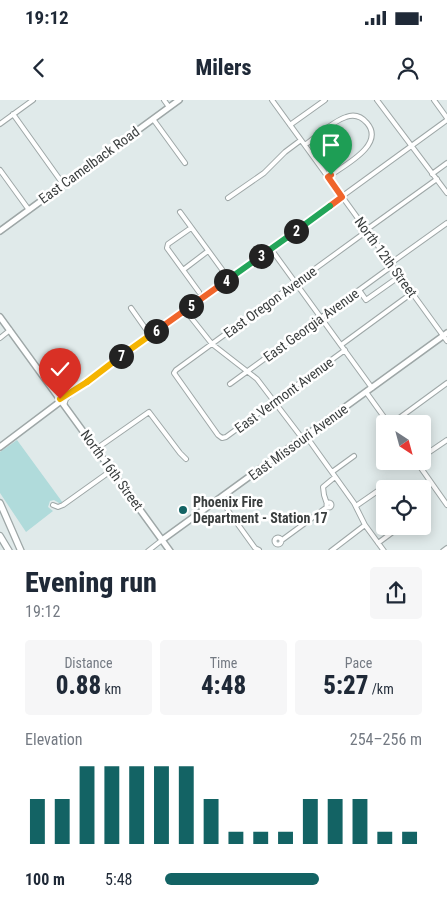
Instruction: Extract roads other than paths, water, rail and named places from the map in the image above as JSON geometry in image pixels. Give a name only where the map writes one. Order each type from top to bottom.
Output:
[{"type":"highway","points":[[0,503],[20,550]]},
{"type":"highway","points":[[0,536],[9,550]]},
{"type":"main road","name":"East Camelback Road","points":[[0,231],[179,100]]},
{"type":"main road","name":"North 16th Street","points":[[0,317],[170,550]]},
{"type":"main road","name":"East Missouri Avenue","points":[[162,540],[445,335]]},
{"type":"main road","points":[[0,447],[62,402]]},
{"type":"street","points":[[0,124],[33,100]]},
{"type":"street","points":[[164,100],[169,107]]},
{"type":"street","name":"North 12th Street","points":[[272,100],[412,293],[445,335],[447,342]]},
{"type":"street","points":[[290,125],[325,100]]},
{"type":"street","points":[[377,100],[447,193]]},
{"type":"street","points":[[62,402],[150,335],[271,249],[447,119],[434,100]]},
{"type":"street","points":[[13,114],[63,184]]},
{"type":"street","points":[[305,145],[348,116],[360,117],[369,126],[372,138],[369,146],[328,177]]},
{"type":"street","points":[[153,119],[185,163]]},
{"type":"street","points":[[228,198],[264,173],[285,152],[301,140]]},
{"type":"street","points":[[432,174],[447,163]]},
{"type":"street","points":[[0,170],[29,210]]},
{"type":"street","name":"East Oregon Avenue","points":[[222,438],[174,373],[176,370],[437,179]]},
{"type":"street","points":[[180,212],[229,279]]},
{"type":"street","name":"East Georgia Avenue","points":[[230,384],[447,223]]},
{"type":"street","points":[[191,228],[167,246],[199,292]]},
{"type":"street","points":[[271,249],[372,388]]},
{"type":"street","points":[[183,270],[208,251]]},
{"type":"street","points":[[359,290],[366,300],[400,276]]},
{"type":"street","points":[[341,345],[412,293]]},
{"type":"street","points":[[131,308],[150,335]]},
{"type":"street","points":[[185,310],[212,344],[248,370],[257,379],[332,472],[384,550]]},
{"type":"street","points":[[0,338],[10,330]]},
{"type":"street","name":"East Vermont Avenue","points":[[222,438],[226,437],[345,350]]},
{"type":"street","points":[[403,415],[447,383]]},
{"type":"street","points":[[62,402],[73,392]]},
{"type":"street","points":[[366,392],[383,415]]},
{"type":"street","points":[[96,449],[149,412],[186,459]]},
{"type":"street","points":[[431,451],[447,440]]},
{"type":"street","points":[[332,472],[354,456]]},
{"type":"street","points":[[53,506],[63,505],[112,470]]},
{"type":"street","points":[[422,470],[447,504]]},
{"type":"street","points":[[282,540],[327,505],[323,487],[335,477]]},
{"type":"street","points":[[356,506],[376,492]]},
{"type":"street","points":[[221,498],[255,548],[259,550]]},
{"type":"street","points":[[331,550],[366,525]]},
{"type":"street","points":[[378,543],[389,535]]},
{"type":"street","name":"East Missouri Avenue","points":[[148,550],[162,540]]},
{"type":"street","points":[[443,550],[447,548]]},
{"type":"place","name":"Phoenix Fire Department - Station 17","points":[[183,510]]}]
